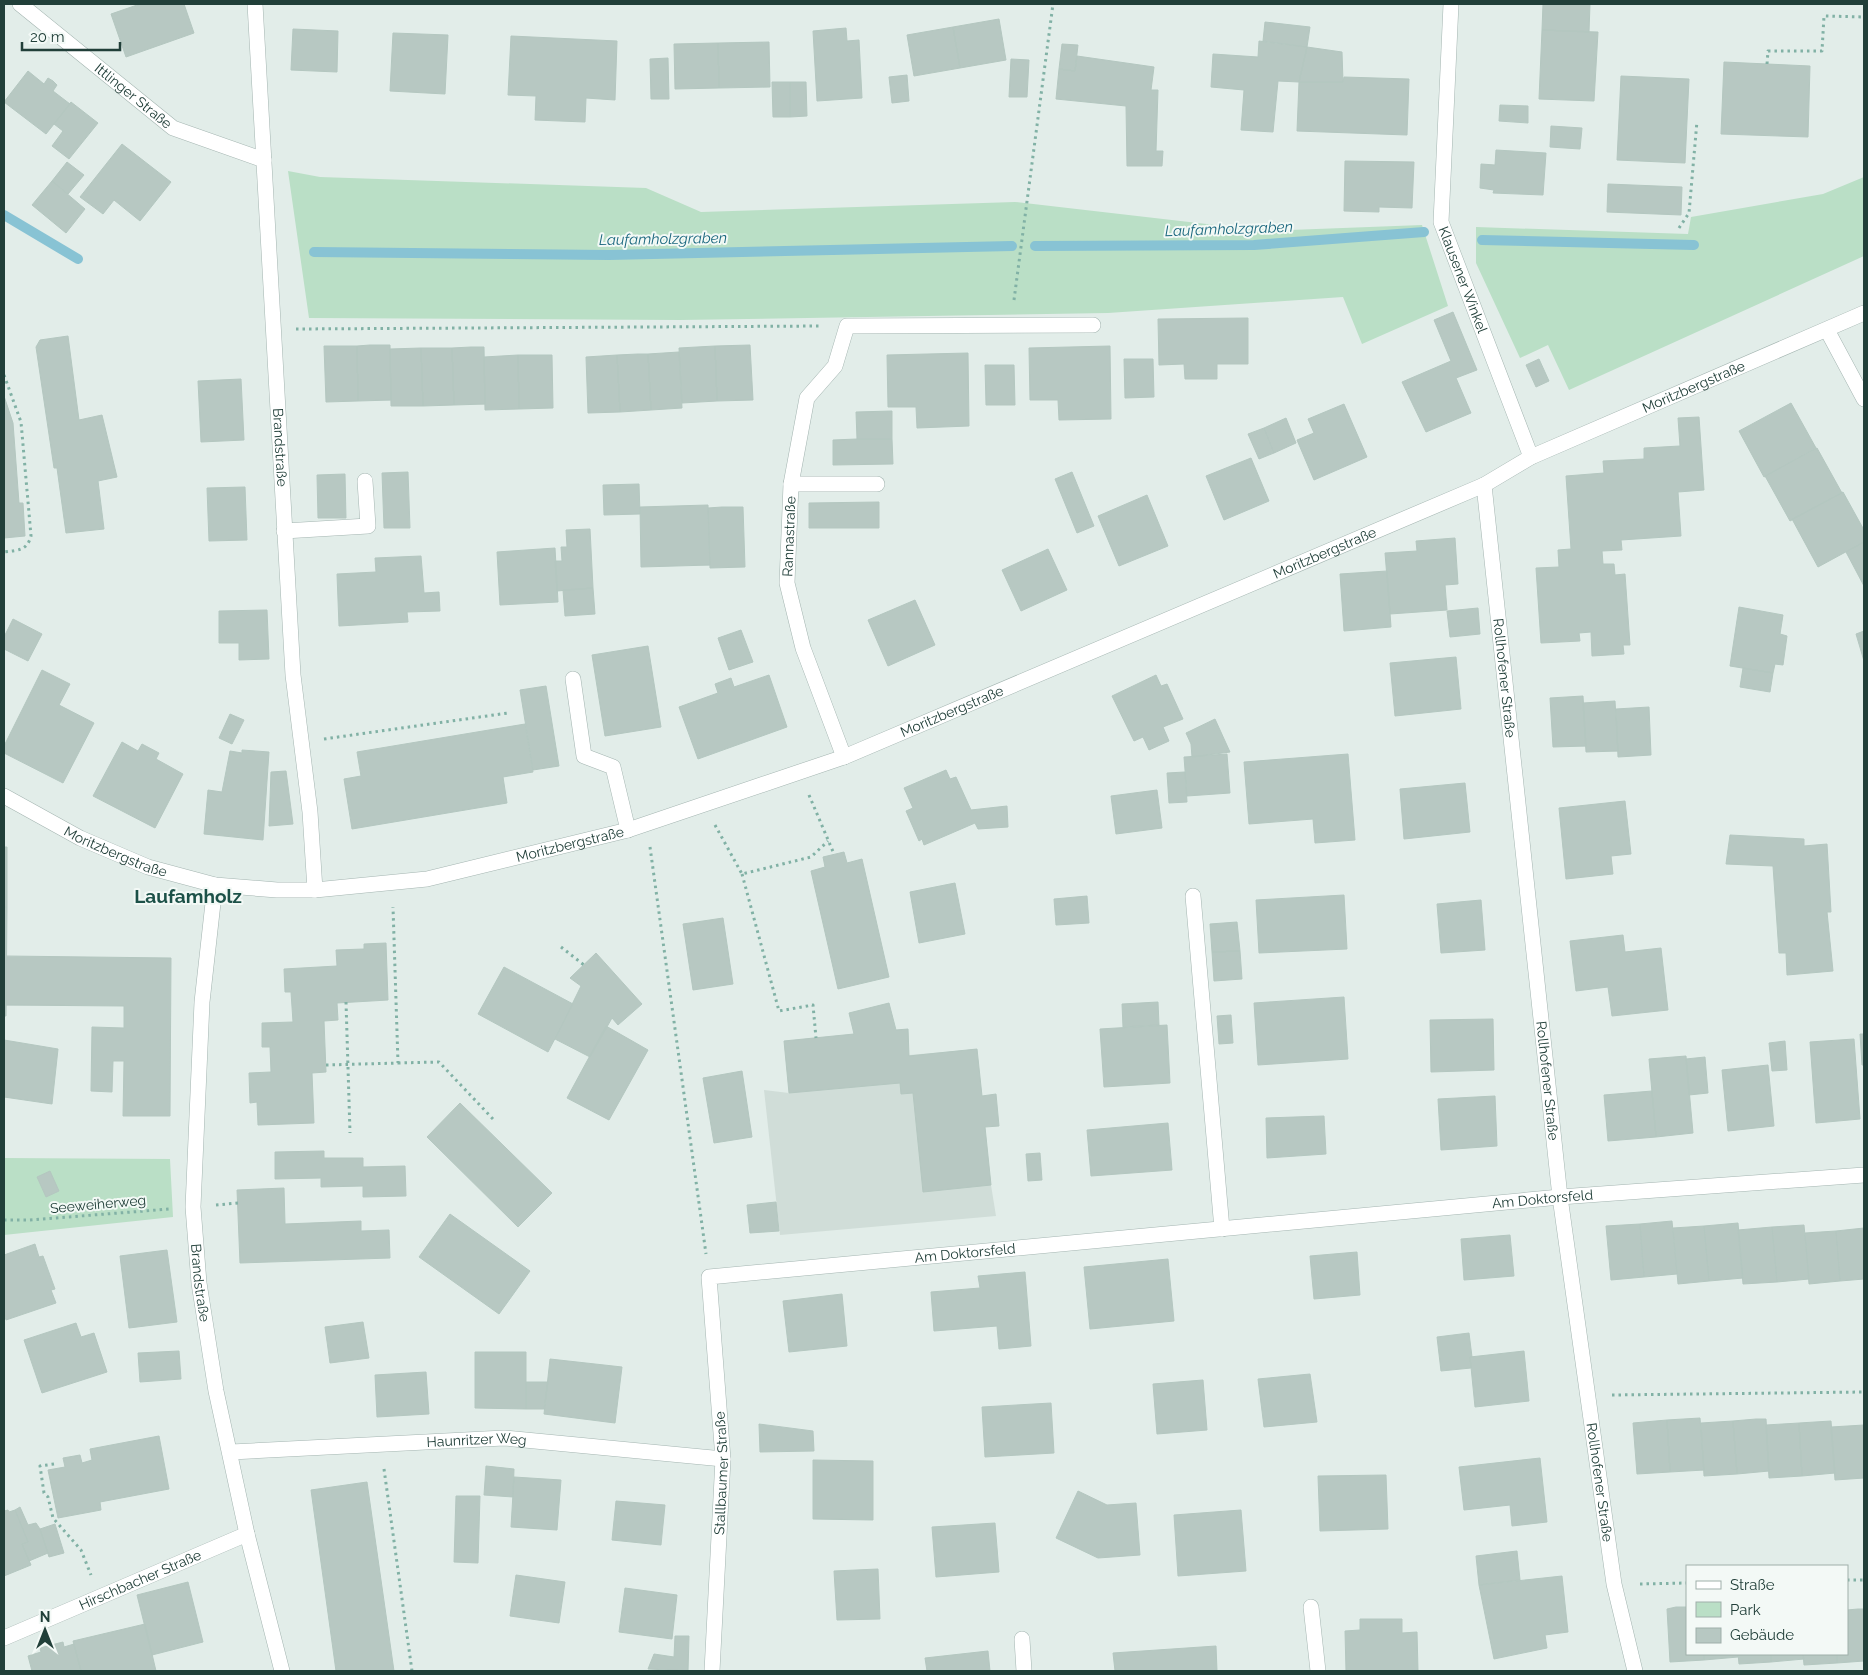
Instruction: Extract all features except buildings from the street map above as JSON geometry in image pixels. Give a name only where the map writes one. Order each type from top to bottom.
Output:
[{"type":"street","name":"Ittlinger Straße","points":[[20,4],[173,128],[264,160]]},
{"type":"street","name":"Brandstraße","points":[[255,4],[292,675],[310,812],[315,890]]},
{"type":"street","name":"Klausener Winkel","points":[[1451,4],[1441,222],[1531,457]]},
{"type":"street","name":"Moritzbergstraße","points":[[4,796],[80,838],[148,867],[215,885],[277,890],[315,890],[392,884],[427,879],[628,830],[844,757],[1484,485],[1531,457],[1864,314]]},
{"type":"street","points":[[847,326],[1093,325]]},
{"type":"street","name":"Rannastraße","points":[[844,757],[803,648],[787,582],[791,484],[807,398],[836,366],[847,326]]},
{"type":"street","points":[[1827,330],[1864,399]]},
{"type":"street","points":[[284,531],[368,526],[365,482]]},
{"type":"street","points":[[791,484],[877,484]]},
{"type":"street","name":"Rollhofener Straße","points":[[1484,485],[1560,1197],[1586,1396],[1614,1584],[1635,1671]]},
{"type":"street","points":[[573,679],[584,756],[613,767],[628,830]]},
{"type":"street","name":"Brandstraße","points":[[215,885],[202,1002],[193,1207],[199,1283],[208,1350],[247,1534],[282,1671]]},
{"type":"street","points":[[1193,896],[1222,1228]]},
{"type":"street","name":"Am Doktorsfeld","points":[[709,1277],[1560,1197],[1864,1175]]},
{"type":"street","name":"Stallbaumer Straße","points":[[709,1277],[723,1459],[712,1671]]},
{"type":"street","name":"Haunritzer Weg","points":[[231,1452],[504,1438],[723,1459]]},
{"type":"street","name":"Hirschbacher Straße","points":[[4,1638],[247,1534]]},
{"type":"street","points":[[1312,1607],[1318,1671]]},
{"type":"street","points":[[1022,1639],[1024,1671]]},
{"type":"path","points":[[1010,326],[1054,4]]},
{"type":"path","points":[[1767,64],[1768,51],[1822,51],[1824,16],[1864,17]]},
{"type":"path","points":[[1679,228],[1689,213],[1696,121]]},
{"type":"path","points":[[273,330],[847,326]]},
{"type":"path","points":[[4,375],[21,422],[31,536],[29,545],[24,550],[4,552]]},
{"type":"path","points":[[344,736],[508,713]]},
{"type":"path","points":[[812,804],[834,854]]},
{"type":"path","points":[[703,805],[742,874],[779,1011],[813,1005],[816,1038]]},
{"type":"path","points":[[647,824],[709,1277]]},
{"type":"path","points":[[742,874],[811,857],[828,841]]},
{"type":"path","points":[[392,884],[398,1063]]},
{"type":"path","points":[[561,947],[584,965]]},
{"type":"path","points":[[346,1002],[350,1133]]},
{"type":"path","points":[[326,1065],[439,1062],[493,1119]]},
{"type":"path","name":"Seeweiherweg","points":[[4,1220],[29,1220],[193,1207]]},
{"type":"path","points":[[1586,1396],[1864,1392]]},
{"type":"path","points":[[383,1462],[412,1671]]},
{"type":"path","points":[[54,1464],[40,1466],[44,1493],[48,1497],[53,1518],[82,1550],[99,1597]]},
{"type":"path","points":[[1848,1580],[1864,1580]]},
{"type":"path","points":[[1614,1584],[1686,1583]]},
{"type":"shaded area","points":[[889,1003],[895,1030],[908,1029],[909,1055],[977,1049],[996,1216],[780,1235],[764,1090],[789,1093],[784,1041],[854,1034],[849,1013]]},
{"type":"green space","points":[[288,171],[320,177],[646,188],[701,212],[1015,202],[1241,228],[1290,230],[1422,225],[1448,306],[1362,344],[1343,297],[1108,313],[680,320],[309,318]]},
{"type":"green space","points":[[1864,177],[1864,256],[1569,390],[1548,345],[1520,358],[1476,263],[1476,227],[1688,234],[1691,217],[1823,194]]},
{"type":"green space","points":[[4,1158],[170,1159],[173,1217],[4,1235]]},
{"type":"waterway","name":"Laufamholzgraben","points":[[4,215],[78,259]]},
{"type":"waterway","name":"Laufamholzgraben","points":[[1035,246],[1254,245],[1424,232]]},
{"type":"waterway","name":"Laufamholzgraben","points":[[1482,240],[1694,245]]},
{"type":"waterway","name":"Laufamholzgraben","points":[[314,252],[609,255],[1012,246]]},
{"type":"district","name":"Laufamholz","points":[[188,896]]}]
